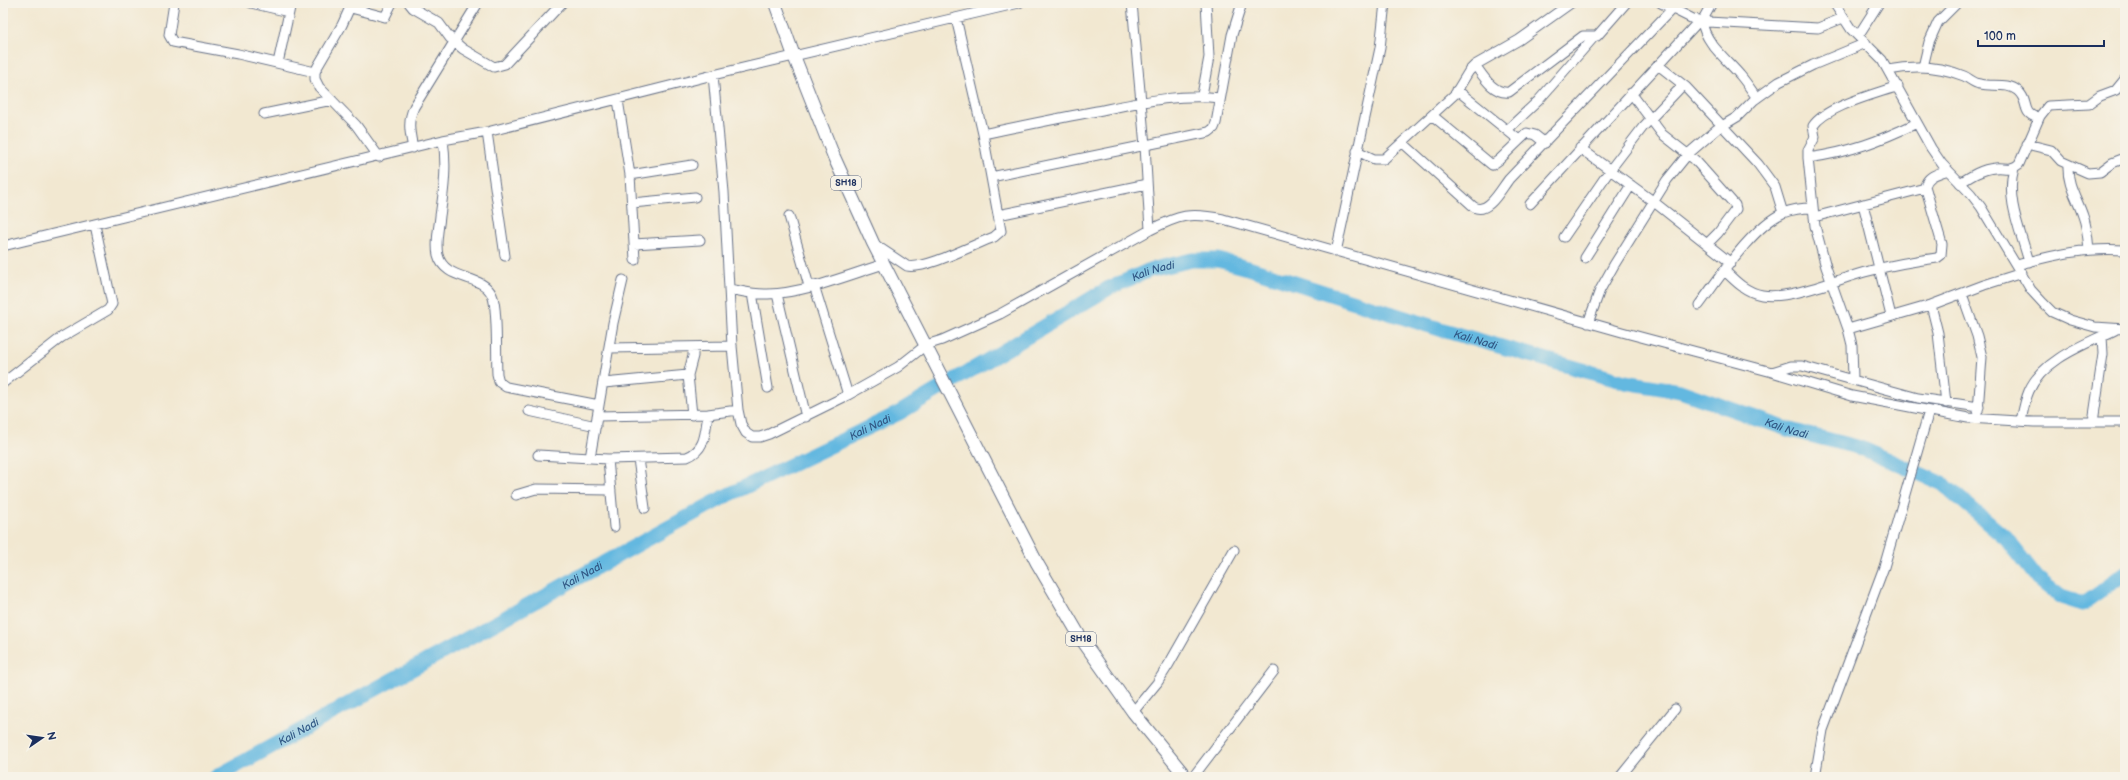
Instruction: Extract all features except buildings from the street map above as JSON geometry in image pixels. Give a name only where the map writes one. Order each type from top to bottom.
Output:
[{"type":"main road","name":"SH18","points":[[775,3],[794,56],[834,157],[873,243],[1038,562],[1082,640],[1133,712],[1186,777]]},
{"type":"street","points":[[174,3],[169,35],[173,42],[315,72]]},
{"type":"street","points":[[251,3],[289,12]]},
{"type":"street","points":[[278,63],[291,3]]},
{"type":"street","points":[[379,157],[356,125],[319,87],[315,79],[315,72],[352,6],[385,17],[392,3]]},
{"type":"street","points":[[409,3],[413,8],[439,23],[455,43],[494,67],[500,67],[505,64],[562,3]]},
{"type":"street","points":[[413,148],[409,117],[478,3]]},
{"type":"street","points":[[3,246],[379,157],[444,140],[487,132],[713,75],[1019,3]]},
{"type":"street","points":[[1132,3],[1142,102],[1150,230]]},
{"type":"street","points":[[1202,95],[1209,57],[1206,3]]},
{"type":"street","points":[[991,177],[1209,132],[1216,123],[1232,35],[1242,3]]},
{"type":"street","points":[[1336,252],[1380,48],[1385,3]]},
{"type":"street","points":[[1357,151],[1380,160],[1388,156],[1433,116],[1457,90],[1469,71],[1475,65],[1519,40],[1571,3]]},
{"type":"street","points":[[1507,130],[1538,101],[1626,3]]},
{"type":"street","points":[[1661,3],[1700,21],[1818,28],[1842,18]]},
{"type":"street","points":[[1530,204],[1631,93],[1700,21],[1712,3]]},
{"type":"street","points":[[1834,3],[1842,18],[1858,36],[1875,51],[1898,86],[1931,148],[1948,170],[1981,207],[2031,290],[2052,312],[2070,320],[2095,327],[2121,329]]},
{"type":"street","points":[[1858,36],[1878,3]]},
{"type":"street","points":[[1923,67],[1929,42],[1938,22],[1957,3]]},
{"type":"street","points":[[1403,143],[1474,207],[1482,209],[1489,204],[1509,179],[1672,9]]},
{"type":"street","points":[[873,243],[907,266],[921,266],[999,234],[1001,231],[983,134],[956,18]]},
{"type":"street","points":[[1700,21],[1716,49],[1742,77],[1757,98]]},
{"type":"street","points":[[1475,65],[1484,78],[1493,87],[1500,91],[1509,92],[1583,36],[1594,37]]},
{"type":"street","points":[[1588,323],[1600,290],[1667,180],[1688,154],[1779,82],[1866,43]]},
{"type":"street","points":[[1658,65],[1683,85],[1723,126],[1772,181],[1778,193],[1782,213]]},
{"type":"street","points":[[1888,70],[1904,67],[1923,67],[1954,72],[1977,84],[2012,88],[2022,96],[2027,112],[2030,116],[2038,118]]},
{"type":"street","points":[[713,75],[723,184],[728,289],[738,410],[746,433],[752,437],[760,437],[769,434],[806,417],[898,367],[926,344],[949,337],[1000,314],[1150,230],[1170,220],[1192,214],[1202,214],[1588,323],[1772,372],[1852,396],[1929,411],[1978,418],[2021,421],[2125,422]]},
{"type":"street","points":[[2029,262],[2011,194],[2011,179],[2014,168],[2019,164],[2038,118],[2044,110],[2052,104],[2089,104],[2100,96],[2116,90],[2125,79]]},
{"type":"street","points":[[1564,237],[1610,170],[1651,119],[1683,85]]},
{"type":"street","points":[[1853,379],[1852,345],[1848,329],[1821,251],[1814,217],[1808,150],[1815,137],[1813,126],[1816,122],[1833,110],[1898,86]]},
{"type":"street","points":[[1457,90],[1519,140]]},
{"type":"street","points":[[1631,93],[1662,134],[1688,154],[1731,199],[1736,209],[1718,233],[1707,244]]},
{"type":"street","points":[[983,134],[1142,102],[1202,95],[1220,98]]},
{"type":"street","points":[[264,114],[332,100]]},
{"type":"street","points":[[618,100],[630,175],[635,260]]},
{"type":"street","points":[[1433,116],[1492,165],[1527,133],[1531,132],[1545,143]]},
{"type":"street","points":[[1808,158],[1837,154],[1873,143],[1917,123]]},
{"type":"street","points":[[487,132],[505,256]]},
{"type":"street","points":[[444,140],[446,166],[437,242],[438,255],[443,266],[448,270],[487,288],[492,296],[495,307],[496,374],[499,382],[506,387],[598,405]]},
{"type":"street","points":[[2027,144],[2051,150],[2061,161],[2082,172],[2100,172],[2112,163],[2125,158]]},
{"type":"street","points":[[1580,148],[1654,202],[1731,263]]},
{"type":"street","points":[[2068,165],[2070,188],[2083,216],[2089,250]]},
{"type":"street","points":[[630,175],[692,166]]},
{"type":"street","points":[[1960,183],[1978,172],[1996,168],[2014,168]]},
{"type":"street","points":[[1725,271],[1746,290],[1764,296],[1784,294],[1879,269],[1941,255],[1942,244],[1925,188],[1927,180],[1948,170]]},
{"type":"street","points":[[998,215],[1147,184]]},
{"type":"street","points":[[1585,258],[1631,185]]},
{"type":"street","points":[[1814,217],[1925,188]]},
{"type":"street","points":[[632,203],[695,197]]},
{"type":"street","points":[[1864,204],[1891,316]]},
{"type":"street","points":[[1699,305],[1731,263],[1756,234],[1782,213],[1798,209],[1813,208]]},
{"type":"street","points":[[789,216],[848,395]]},
{"type":"street","points":[[3,383],[62,337],[108,310],[112,304],[95,225]]},
{"type":"street","points":[[634,244],[700,240]]},
{"type":"street","points":[[2017,265],[2057,254],[2089,250],[2125,250]]},
{"type":"street","points":[[728,289],[752,293],[777,294],[812,286],[884,264]]},
{"type":"street","points":[[1848,329],[1931,305],[2022,274]]},
{"type":"street","points":[[590,458],[598,405],[604,383],[609,348],[623,280]]},
{"type":"street","points":[[752,293],[768,388]]},
{"type":"street","points":[[777,294],[806,417]]},
{"type":"street","points":[[1962,294],[1978,336],[1982,357],[1978,418]]},
{"type":"street","points":[[1931,305],[1938,333],[1946,403]]},
{"type":"street","points":[[2021,421],[2029,391],[2040,375],[2061,358],[2102,336],[2121,329]]},
{"type":"street","points":[[2093,422],[2103,354],[2102,336]]},
{"type":"street","points":[[609,348],[732,346]]},
{"type":"street","points":[[692,414],[688,375],[693,356],[693,347]]},
{"type":"street","points":[[1772,372],[1791,366],[1802,366],[1918,398],[1979,407]]},
{"type":"street","points":[[604,383],[688,375]]},
{"type":"street","points":[[597,416],[716,414],[738,410]]},
{"type":"street","points":[[529,411],[596,426]]},
{"type":"street","points":[[1815,777],[1822,730],[1884,567],[1929,411]]},
{"type":"street","points":[[538,454],[608,459],[676,459],[696,454],[702,447],[716,414]]},
{"type":"street","points":[[608,459],[614,527]]},
{"type":"street","points":[[638,459],[645,508]]},
{"type":"street","points":[[516,496],[526,491],[536,489],[611,490]]},
{"type":"street","points":[[1133,712],[1157,683],[1234,550]]},
{"type":"street","points":[[1194,777],[1274,672]]},
{"type":"street","points":[[1620,777],[1675,709]]},
{"type":"waterway","name":"Kali Nadi","points":[[216,777],[724,497],[899,413],[1109,288],[1150,270],[1192,260],[1218,260],[1248,268],[1446,331],[1625,382],[1680,391],[1790,430],[1861,448],[1943,484],[2006,538],[2038,579],[2061,597],[2083,604],[2125,574]]}]
